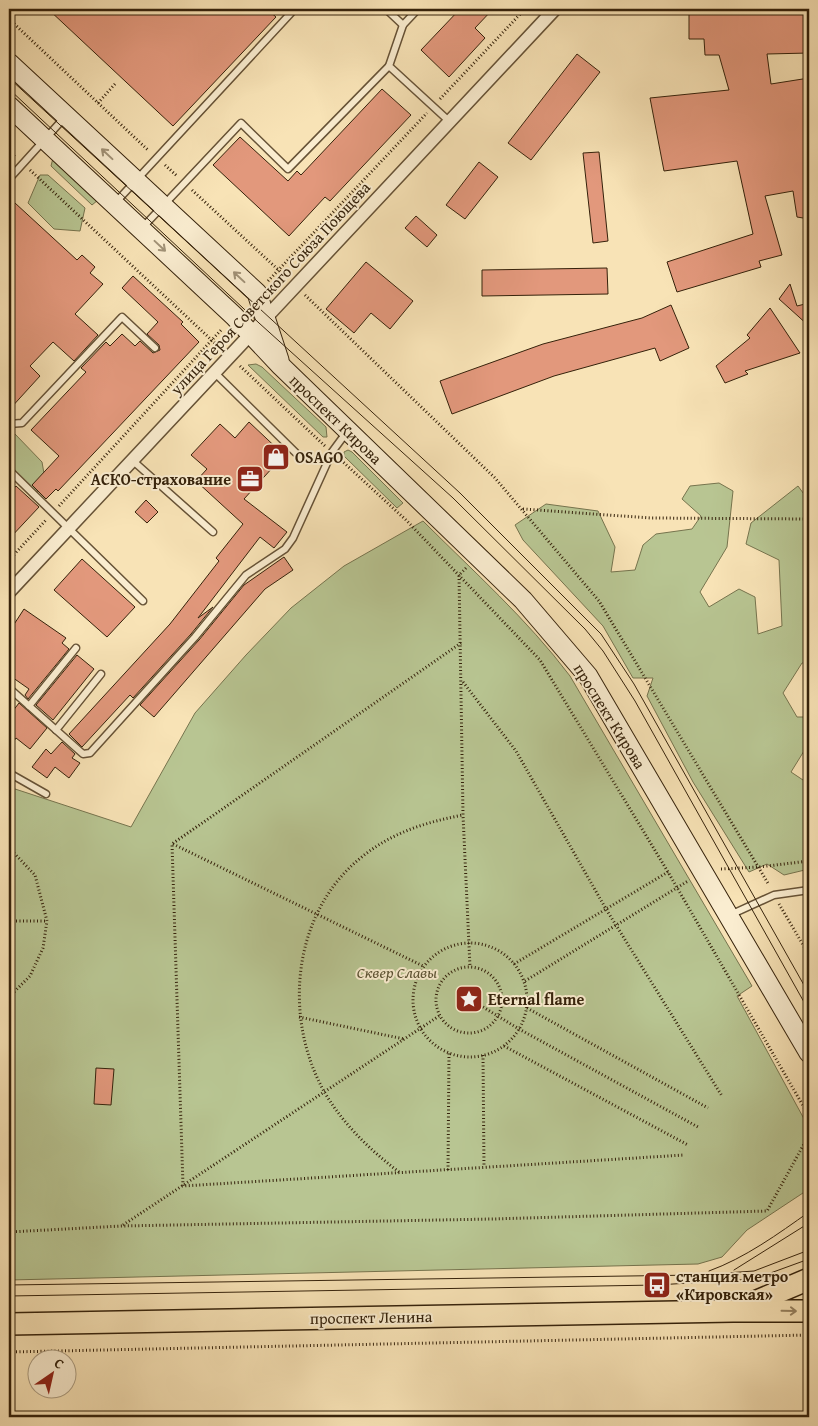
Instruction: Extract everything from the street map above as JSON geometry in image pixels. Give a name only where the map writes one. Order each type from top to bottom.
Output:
[{"type":"main road","name":"проспект Ленина","points":[[733,1310],[809,1279]]},
{"type":"main road","name":"проспект Ленина","points":[[9,1324],[733,1310],[809,1311]]},
{"type":"street","name":"улица Героя Советского Союза Поющева","points":[[9,592],[213,371],[556,9]]},
{"type":"street","name":"проспект Кирова","points":[[9,63],[257,293],[266,315],[281,366]]},
{"type":"street","name":"проспект Кирова","points":[[9,106],[250,332],[281,366],[347,431],[523,600],[588,676],[809,1053]]},
{"type":"lane","points":[[114,204],[291,13],[286,9]]},
{"type":"lane","points":[[386,9],[403,25]]},
{"type":"lane","points":[[141,229],[240,123],[288,170],[389,66],[403,25],[418,9]]},
{"type":"lane","points":[[389,66],[450,122]]},
{"type":"lane","points":[[9,179],[66,116]]},
{"type":"lane","points":[[9,424],[22,423],[122,317],[155,348]]},
{"type":"lane","points":[[213,371],[296,453]]},
{"type":"lane","points":[[9,688],[83,754],[90,754],[195,636],[246,575],[285,549],[293,538],[332,452],[347,431]]},
{"type":"lane","points":[[131,459],[213,532]]},
{"type":"lane","points":[[9,470],[143,601]]},
{"type":"lane","points":[[29,706],[76,648]]},
{"type":"lane","points":[[56,730],[101,674]]},
{"type":"lane","points":[[9,773],[46,794]]},
{"type":"lane","points":[[729,916],[774,895],[809,890]]},
{"type":"path","points":[[267,282],[525,9]]},
{"type":"path","points":[[98,102],[115,84]]},
{"type":"path","points":[[9,152],[222,349]]},
{"type":"path","points":[[304,294],[495,478],[599,600],[759,867],[809,955]]},
{"type":"path","points":[[9,560],[224,326]]},
{"type":"path","points":[[236,362],[406,520],[540,660],[668,872],[809,1116]]},
{"type":"path","points":[[522,509],[651,518],[809,519]]},
{"type":"path","points":[[459,575],[463,682],[464,815],[470,967]]},
{"type":"path","points":[[172,844],[461,643]]},
{"type":"path","points":[[463,682],[516,751],[606,909],[722,1096]]},
{"type":"path","points":[[400,1173],[368,1148],[345,1122],[325,1092],[309,1054],[299,1017],[299,978],[306,945],[318,915],[333,887],[362,856],[393,836],[432,821],[464,815]]},
{"type":"path","points":[[172,844],[423,966]]},
{"type":"path","points":[[172,844],[184,1186]]},
{"type":"path","points":[[9,848],[35,875],[47,921],[43,948],[30,976],[9,997]]},
{"type":"path","points":[[721,869],[809,861]]},
{"type":"path","points":[[514,964],[668,872]]},
{"type":"path","points":[[525,981],[691,880]]},
{"type":"path","points":[[9,921],[47,921]]},
{"type":"path","points":[[468,942],[484,944],[514,964],[525,981],[526,1008],[519,1030],[504,1046],[483,1056],[468,1057],[449,1054],[432,1044],[420,1029],[414,1012],[412,998],[415,981],[423,966],[438,952],[452,945],[468,942]]},
{"type":"path","points":[[470,967],[482,969],[496,981],[502,998],[498,1016],[486,1029],[474,1033],[463,1033],[453,1029],[439,1016],[436,1001],[438,986],[450,972],[470,967]]},
{"type":"path","points":[[483,1007],[519,1030],[698,1127]]},
{"type":"path","points":[[526,1008],[708,1108]]},
{"type":"path","points":[[121,1226],[439,1016]]},
{"type":"path","points":[[299,1017],[405,1040]]},
{"type":"path","points":[[504,1046],[688,1145]]},
{"type":"path","points":[[448,1170],[449,1054]]},
{"type":"path","points":[[483,1056],[484,1168]]},
{"type":"path","points":[[9,1232],[121,1226],[492,1220],[767,1211],[809,1135]]},
{"type":"path","points":[[184,1186],[684,1155]]},
{"type":"path","points":[[9,1352],[809,1336]]},
{"type":"green space","points":[[53,158],[98,200],[92,205],[51,166]]},
{"type":"green space","points":[[40,175],[48,175],[85,208],[80,231],[54,229],[28,203]]},
{"type":"green space","points":[[256,364],[262,367],[326,427],[327,437],[323,437],[248,365]]},
{"type":"green space","points":[[9,433],[15,434],[42,462],[46,485],[38,492],[9,475]]},
{"type":"green space","points":[[348,450],[403,503],[397,508],[344,456],[344,452]]},
{"type":"green space","points":[[719,483],[733,491],[727,547],[700,592],[709,607],[739,589],[755,597],[758,634],[782,626],[779,560],[746,544],[751,523],[798,486],[809,501],[809,663],[802,663],[783,693],[797,717],[809,717],[809,752],[804,751],[791,772],[809,784],[809,869],[784,875],[767,864],[749,872],[693,782],[647,696],[653,678],[633,678],[603,626],[523,540],[515,525],[546,504],[598,511],[615,547],[611,572],[635,570],[643,545],[656,534],[692,529],[701,516],[682,499],[690,486]]},
{"type":"green space","name":"Сквер Славы","points":[[423,521],[518,615],[570,676],[752,986],[737,996],[809,1128],[809,1189],[747,1230],[722,1257],[698,1264],[9,1280],[9,787],[131,827],[195,713],[246,655],[291,608],[344,566]]},
{"type":"building","points":[[48,9],[267,9],[276,17],[173,126]]},
{"type":"building","points":[[460,9],[493,9],[475,28],[485,38],[449,77],[421,50]]},
{"type":"building","points":[[689,9],[808,9],[809,53],[767,54],[771,84],[809,78],[809,219],[797,217],[793,191],[765,196],[782,255],[759,261],[761,267],[677,292],[667,262],[753,234],[737,161],[664,171],[650,98],[729,90],[719,55],[705,55],[704,39],[689,39]]},
{"type":"building","points":[[577,54],[600,72],[531,160],[508,143]]},
{"type":"building","points":[[382,89],[411,115],[330,201],[325,197],[289,236],[213,165],[240,137],[288,181],[297,171],[301,175]]},
{"type":"building","points":[[599,152],[608,241],[593,243],[583,153]]},
{"type":"building","points":[[479,162],[498,177],[465,219],[446,205]]},
{"type":"building","points":[[15,203],[77,260],[82,255],[95,267],[90,273],[103,284],[75,314],[98,335],[74,361],[53,342],[30,366],[40,376],[9,410],[9,209]]},
{"type":"building","points":[[416,216],[437,235],[427,247],[405,228]]},
{"type":"building","points":[[366,262],[413,301],[390,329],[371,313],[354,333],[326,309]]},
{"type":"building","points":[[607,268],[608,294],[482,296],[482,270]]},
{"type":"building","points":[[133,276],[183,322],[181,324],[199,342],[58,491],[56,489],[46,499],[32,485],[59,456],[31,430],[86,372],[81,368],[106,342],[110,346],[122,334],[135,346],[140,341],[153,353],[160,350],[159,345],[147,334],[158,322],[122,288]]},
{"type":"building","points":[[790,284],[797,306],[809,303],[809,326],[779,299]]},
{"type":"building","points":[[671,305],[689,348],[660,361],[655,348],[554,376],[452,414],[440,381],[543,344],[642,318]]},
{"type":"building","points":[[770,308],[800,353],[745,371],[748,374],[725,383],[716,366],[750,338],[747,335]]},
{"type":"building","points":[[249,422],[284,455],[244,499],[287,532],[274,548],[260,537],[198,618],[213,607],[191,634],[133,698],[130,695],[82,747],[69,734],[170,624],[219,561],[216,558],[243,524],[196,481],[207,469],[191,455],[220,424],[235,438]]},
{"type":"building","points":[[16,486],[39,507],[9,539],[9,494]]},
{"type":"building","points":[[146,500],[158,512],[147,523],[135,512]]},
{"type":"building","points":[[284,557],[293,570],[265,589],[154,717],[140,705],[199,640],[244,585]]},
{"type":"building","points":[[82,559],[135,607],[107,637],[54,590]]},
{"type":"building","points":[[24,609],[66,638],[62,643],[69,649],[28,699],[25,695],[29,689],[9,675],[9,632]]},
{"type":"building","points":[[77,655],[94,669],[53,720],[36,705]]},
{"type":"building","points":[[19,703],[47,728],[30,749],[16,738],[9,748],[9,716]]},
{"type":"building","points":[[62,742],[75,754],[72,758],[80,763],[69,778],[55,767],[47,778],[32,767],[46,749],[51,754]]},
{"type":"building","points":[[96,1068],[114,1069],[111,1105],[94,1104]]},
{"type":"tram line","points":[[9,78],[460,493],[601,634],[634,684],[809,994]]},
{"type":"tram line","points":[[9,89],[259,323],[453,498],[585,629],[603,651],[635,701],[809,1011]]},
{"type":"tram line","points":[[709,1271],[748,1252],[809,1212]]},
{"type":"tram line","points":[[734,1270],[809,1223]]},
{"type":"tram line","points":[[9,1285],[697,1275],[754,1271],[809,1250]]},
{"type":"tram line","points":[[9,1296],[657,1285],[754,1279],[809,1259]]},
{"type":"place","name":"OSAGO","points":[[276,457]]},
{"type":"place","name":"АСКО-страхование","points":[[250,479]]},
{"type":"place","name":"Eternal flame","points":[[469,999]]},
{"type":"place","name":"станция метро «Кировская»","points":[[657,1285]]}]
